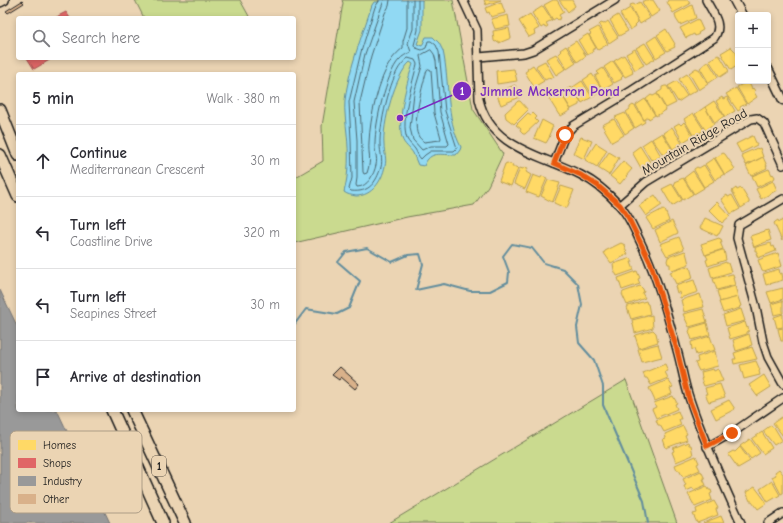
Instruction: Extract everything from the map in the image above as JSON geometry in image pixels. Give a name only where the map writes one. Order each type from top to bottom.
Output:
[{"type":"main road","points":[[0,2],[4,0]]},
{"type":"main road","points":[[0,110],[16,150]]},
{"type":"main road","points":[[0,155],[16,191]]},
{"type":"main road","name":"1","points":[[113,412],[121,431]]},
{"type":"main road","name":"1","points":[[133,412],[142,431]]},
{"type":"main road","name":"1","points":[[142,431],[185,523]]},
{"type":"main road","name":"1","points":[[142,476],[163,523]]},
{"type":"street","points":[[463,0],[477,30],[479,57],[479,99],[492,127],[507,142],[581,175],[598,186],[620,205],[628,217],[651,264],[677,350],[689,399],[707,446],[741,523]]},
{"type":"street","points":[[479,57],[524,53],[533,50],[615,0]]},
{"type":"street","points":[[554,163],[565,135],[573,126],[714,38],[717,34],[718,23],[706,0]]},
{"type":"street","points":[[734,0],[740,12]]},
{"type":"street","points":[[771,75],[783,100]]},
{"type":"street","name":"Mountain Ridge Road","points":[[620,205],[646,182],[751,119],[757,118],[764,123],[783,165]]},
{"type":"street","points":[[783,200],[739,225],[737,238],[756,307],[763,342],[768,357],[783,384]]},
{"type":"street","points":[[707,446],[732,433],[783,398]]},
{"type":"street","points":[[768,523],[783,512]]},
{"type":"green space","points":[[135,0],[240,0],[249,16],[143,16]]},
{"type":"green space","points":[[342,0],[453,0],[473,109],[503,154],[488,186],[474,205],[407,217],[296,243],[296,177],[323,161],[322,126],[343,3]]},
{"type":"green space","points":[[626,380],[677,523],[389,523]]},
{"type":"water","points":[[380,0],[422,0],[422,30],[417,44],[422,46],[426,37],[433,37],[439,43],[443,51],[452,123],[461,147],[456,155],[433,155],[426,161],[424,166],[418,165],[413,153],[404,143],[402,138],[401,121],[408,80],[413,64],[410,62],[404,68],[399,78],[387,113],[384,136],[386,163],[384,172],[375,187],[367,193],[356,196],[344,192],[348,171],[348,141],[345,100],[353,64],[372,5],[374,2],[379,2]]},
{"type":"building: Homes","points":[[484,0],[501,0],[486,5]]},
{"type":"building: Homes","points":[[553,0],[557,0],[564,12],[559,15],[561,18],[558,20],[556,18],[553,20],[544,5]]},
{"type":"building: Homes","points":[[559,0],[572,0],[575,6],[568,12]]},
{"type":"building: Homes","points":[[645,0],[653,0],[660,11],[651,17],[642,2]]},
{"type":"building: Homes","points":[[668,0],[688,0],[690,4],[673,13],[667,2]]},
{"type":"building: Homes","points":[[501,2],[505,13],[491,17],[485,8]]},
{"type":"building: Homes","points":[[640,2],[650,18],[640,24],[630,5],[635,5]]},
{"type":"building: Homes","points":[[692,5],[696,18],[680,25],[675,14]]},
{"type":"building: Homes","points":[[543,6],[552,20],[546,23],[548,26],[541,28],[532,13]]},
{"type":"building: Homes","points":[[630,8],[638,22],[635,25],[636,26],[630,30],[620,14]]},
{"type":"building: Homes","points":[[530,14],[539,28],[534,31],[535,34],[529,37],[519,21]]},
{"type":"building: Homes","points":[[508,15],[510,26],[495,29],[491,19]]},
{"type":"building: Homes","points":[[618,15],[628,31],[619,36],[610,20]]},
{"type":"building: Homes","points":[[698,19],[703,30],[695,36],[694,34],[686,38],[680,28]]},
{"type":"building: Homes","points":[[608,21],[618,37],[609,43],[599,25]]},
{"type":"building: Homes","points":[[598,27],[608,44],[598,50],[589,35],[591,34],[589,32]]},
{"type":"building: Homes","points":[[509,28],[511,38],[499,43],[499,41],[494,41],[493,31]]},
{"type":"building: Homes","points":[[666,29],[675,44],[675,47],[667,51],[657,35]]},
{"type":"building: Homes","points":[[588,34],[596,48],[592,50],[593,52],[587,55],[578,40]]},
{"type":"building: Homes","points":[[656,36],[666,52],[656,58],[647,42]]},
{"type":"building: Homes","points":[[576,41],[586,56],[577,62],[568,47]]},
{"type":"building: Homes","points":[[645,43],[655,59],[646,64],[636,48]]},
{"type":"building: Homes","points":[[566,46],[576,63],[567,69],[558,54],[561,51],[560,50]]},
{"type":"building: Homes","points":[[731,47],[735,51],[735,67],[731,70],[721,53]]},
{"type":"building: Homes","points":[[635,49],[644,65],[635,70],[626,54]]},
{"type":"building: Homes","points":[[556,54],[565,69],[556,75],[546,59]]},
{"type":"building: Homes","points":[[624,55],[633,70],[633,73],[625,77],[614,61]]},
{"type":"building: Homes","points":[[718,55],[729,71],[720,77],[709,60]]},
{"type":"building: Homes","points":[[545,61],[554,77],[545,80],[536,67]]},
{"type":"building: Homes","points":[[613,61],[623,76],[621,78],[622,79],[614,83],[604,67]]},
{"type":"building: Homes","points":[[708,61],[718,77],[709,83],[700,68]]},
{"type":"building: Homes","points":[[533,65],[544,81],[534,87],[525,72]]},
{"type":"building: Homes","points":[[603,68],[613,84],[603,90],[595,76],[599,74],[597,72]]},
{"type":"building: Homes","points":[[696,68],[699,69],[708,84],[699,90],[689,73]]},
{"type":"building: Homes","points":[[514,69],[517,81],[497,84],[496,71]]},
{"type":"building: Homes","points":[[592,74],[602,89],[600,90],[601,92],[593,96],[583,80]]},
{"type":"building: Homes","points":[[687,74],[697,90],[688,95],[679,79]]},
{"type":"building: Homes","points":[[582,81],[592,97],[582,103],[573,87]]},
{"type":"building: Homes","points":[[677,81],[687,96],[678,102],[668,86]]},
{"type":"building: Homes","points":[[742,84],[750,84],[755,91],[754,92],[757,97],[747,104],[737,87]]},
{"type":"building: Homes","points":[[515,85],[520,97],[501,105],[496,93]]},
{"type":"building: Homes","points":[[667,86],[676,103],[666,108],[657,93],[662,90],[662,87]]},
{"type":"building: Homes","points":[[571,87],[581,102],[579,105],[571,109],[561,93]]},
{"type":"building: Homes","points":[[736,88],[746,104],[740,107],[741,109],[738,111],[726,94]]},
{"type":"building: Homes","points":[[560,92],[571,110],[561,116],[549,99]]},
{"type":"building: Homes","points":[[657,94],[666,110],[656,116],[646,99],[651,95],[653,96]]},
{"type":"building: Homes","points":[[722,97],[723,99],[727,97],[735,111],[725,117],[716,101]]},
{"type":"building: Homes","points":[[645,99],[655,115],[644,120],[636,105]]},
{"type":"building: Homes","points":[[518,101],[520,101],[528,110],[514,124],[506,118],[505,113]]},
{"type":"building: Homes","points":[[714,101],[724,116],[715,123],[705,107]]},
{"type":"building: Homes","points":[[633,105],[645,122],[635,128],[626,112]]},
{"type":"building: Homes","points":[[705,107],[714,124],[706,131],[695,114]]},
{"type":"building: Homes","points":[[528,113],[531,115],[533,113],[537,117],[535,119],[538,122],[525,134],[523,134],[520,131],[521,129],[516,125]]},
{"type":"building: Homes","points":[[625,113],[634,128],[625,134],[615,117]]},
{"type":"building: Homes","points":[[693,113],[704,130],[696,135],[693,135],[684,119]]},
{"type":"building: Homes","points":[[614,119],[624,135],[612,142],[602,125]]},
{"type":"building: Homes","points":[[542,120],[553,126],[546,143],[534,138]]},
{"type":"building: Homes","points":[[684,122],[693,136],[683,142],[674,126],[679,123],[681,125]]},
{"type":"building: Homes","points":[[672,127],[682,143],[673,149],[663,133]]},
{"type":"building: Homes","points":[[662,133],[672,149],[664,156],[652,139]]},
{"type":"building: Homes","points":[[752,136],[757,145],[741,153],[736,144]]},
{"type":"building: Homes","points":[[581,137],[592,141],[584,159],[573,153]]},
{"type":"building: Homes","points":[[651,139],[661,156],[653,161],[642,145]]},
{"type":"building: Homes","points":[[596,143],[607,150],[597,167],[585,160]]},
{"type":"building: Homes","points":[[640,146],[650,162],[641,168],[632,152]]},
{"type":"building: Homes","points":[[760,148],[763,157],[746,165],[741,155]]},
{"type":"building: Homes","points":[[609,152],[619,158],[609,175],[598,168]]},
{"type":"building: Homes","points":[[723,153],[735,169],[725,175],[715,158]]},
{"type":"building: Homes","points":[[763,157],[767,168],[751,176],[746,166]]},
{"type":"building: Homes","points":[[714,158],[724,174],[715,180],[705,164]]},
{"type":"building: Homes","points":[[623,161],[632,169],[626,176],[627,177],[625,180],[624,179],[620,184],[610,176]]},
{"type":"building: Homes","points":[[507,163],[518,169],[511,186],[499,181],[505,164]]},
{"type":"building: Homes","points":[[704,165],[714,181],[704,187],[694,169]]},
{"type":"building: Homes","points":[[524,167],[528,168],[526,172],[531,175],[525,189],[514,184],[520,168],[523,169]]},
{"type":"building: Homes","points":[[769,169],[775,177],[774,179],[757,187],[752,176]]},
{"type":"building: Homes","points":[[693,171],[704,188],[694,194],[684,178]]},
{"type":"building: Homes","points":[[533,175],[541,178],[542,176],[547,178],[539,197],[526,192]]},
{"type":"building: Homes","points":[[683,178],[693,194],[683,200],[674,185],[674,182]]},
{"type":"building: Homes","points":[[548,180],[560,183],[552,202],[541,196]]},
{"type":"building: Homes","points":[[773,181],[777,190],[761,199],[756,189]]},
{"type":"building: Homes","points":[[672,184],[682,200],[672,206],[662,189]]},
{"type":"building: Homes","points":[[561,186],[574,190],[567,208],[554,203]]},
{"type":"building: Homes","points":[[736,188],[737,190],[741,188],[749,201],[749,203],[741,208],[732,191]]},
{"type":"building: Homes","points":[[655,195],[662,205],[646,216],[639,206]]},
{"type":"building: Homes","points":[[727,195],[728,197],[732,195],[740,209],[731,214],[721,199]]},
{"type":"building: Homes","points":[[717,202],[730,216],[722,223],[709,210]]},
{"type":"building: Homes","points":[[663,209],[665,210],[669,221],[653,229],[646,218]]},
{"type":"building: Homes","points":[[705,218],[723,226],[717,236],[700,228]]},
{"type":"building: Homes","points":[[778,220],[779,222],[783,220],[782,241],[774,223]]},
{"type":"building: Homes","points":[[672,221],[678,233],[660,242],[655,230]]},
{"type":"building: Homes","points":[[768,230],[771,240],[754,247],[750,236]]},
{"type":"building: Homes","points":[[679,237],[684,249],[667,256],[660,244]]},
{"type":"building: Homes","points":[[719,238],[721,239],[722,242],[720,242],[723,249],[705,255],[701,244]]},
{"type":"building: Homes","points":[[621,243],[625,245],[625,249],[628,254],[611,263],[604,253],[605,251]]},
{"type":"building: Homes","points":[[771,243],[772,247],[774,246],[776,251],[758,258],[756,253],[757,251],[755,251],[756,247]]},
{"type":"building: Homes","points":[[724,250],[726,260],[708,266],[706,260],[708,259],[706,255]]},
{"type":"building: Homes","points":[[685,251],[689,264],[672,270],[667,261],[668,257]]},
{"type":"building: Homes","points":[[778,253],[782,266],[764,272],[762,271],[758,260]]},
{"type":"building: Homes","points":[[631,258],[634,270],[617,276],[613,264]]},
{"type":"building: Homes","points":[[726,262],[728,263],[731,272],[712,278],[709,268]]},
{"type":"building: Homes","points":[[688,266],[690,267],[693,278],[676,284],[670,272]]},
{"type":"building: Homes","points":[[779,269],[780,274],[782,273],[783,280],[766,285],[763,274]]},
{"type":"building: Homes","points":[[637,271],[640,278],[638,279],[640,284],[622,290],[618,278]]},
{"type":"building: Homes","points":[[733,274],[735,285],[717,290],[713,279]]},
{"type":"building: Homes","points":[[694,280],[698,292],[680,298],[679,292],[677,293],[675,286]]},
{"type":"building: Homes","points":[[640,286],[643,289],[644,292],[642,293],[645,298],[627,305],[622,294],[623,292]]},
{"type":"building: Homes","points":[[735,286],[738,297],[720,302],[717,291]]},
{"type":"building: Homes","points":[[783,288],[783,299],[771,303],[767,292]]},
{"type":"building: Homes","points":[[700,294],[704,307],[684,312],[681,300]]},
{"type":"building: Homes","points":[[738,297],[741,306],[739,307],[740,308],[723,313],[719,302]]},
{"type":"building: Homes","points":[[646,301],[650,314],[631,319],[627,308],[628,306]]},
{"type":"building: Homes","points":[[783,301],[783,313],[774,315],[771,304]]},
{"type":"building: Homes","points":[[703,309],[707,322],[689,327],[683,314]]},
{"type":"building: Homes","points":[[741,309],[745,321],[726,326],[723,315]]},
{"type":"building: Homes","points":[[783,314],[783,327],[777,328],[774,317]]},
{"type":"building: Homes","points":[[652,315],[653,328],[635,333],[632,320]]},
{"type":"building: Homes","points":[[745,322],[749,331],[747,334],[730,339],[727,328]]},
{"type":"building: Homes","points":[[707,323],[710,335],[692,340],[689,331],[690,328]]},
{"type":"building: Homes","points":[[783,328],[783,341],[781,341],[778,329]]},
{"type":"building: Homes","points":[[653,330],[656,333],[658,342],[639,348],[635,336]]},
{"type":"building: Homes","points":[[749,334],[752,345],[736,351],[733,340]]},
{"type":"building: Homes","points":[[710,336],[715,350],[696,355],[694,349],[692,350],[691,342]]},
{"type":"building: Homes","points":[[658,344],[662,357],[642,362],[638,349]]},
{"type":"building: Homes","points":[[752,347],[757,359],[734,364],[733,359],[736,359],[734,353]]},
{"type":"building: Homes","points":[[715,351],[718,366],[699,371],[695,363],[698,362],[697,357]]},
{"type":"building: Homes","points":[[756,361],[760,370],[760,375],[744,379],[740,365]]},
{"type":"building: Homes","points":[[665,364],[668,371],[665,372],[668,378],[651,385],[643,373]]},
{"type":"building: Homes","points":[[713,369],[714,371],[718,369],[723,381],[704,386],[701,379],[701,372]]},
{"type":"building: Homes","points":[[764,375],[771,387],[757,396],[749,385]]},
{"type":"building: Homes","points":[[668,380],[673,387],[670,388],[672,394],[655,401],[649,388]]},
{"type":"building: Homes","points":[[720,384],[725,397],[709,402],[705,394],[707,394],[705,388]]},
{"type":"building: Homes","points":[[673,396],[677,403],[675,404],[677,409],[656,418],[652,409],[656,407],[654,403]]},
{"type":"building: Homes","points":[[729,400],[735,409],[716,419],[711,409]]},
{"type":"building: Homes","points":[[678,411],[681,419],[679,419],[681,425],[664,432],[656,420]]},
{"type":"building: Homes","points":[[782,417],[783,419],[783,436],[773,423]]},
{"type":"building: Homes","points":[[771,425],[773,428],[774,427],[782,440],[774,445],[763,431]]},
{"type":"building: Homes","points":[[683,426],[687,434],[685,435],[687,440],[666,448],[663,439],[666,438],[665,434]]},
{"type":"building: Homes","points":[[762,432],[772,448],[763,454],[752,439]]},
{"type":"building: Homes","points":[[750,439],[760,453],[751,459],[740,446]]},
{"type":"building: Homes","points":[[688,442],[689,445],[691,445],[693,455],[676,462],[672,452],[674,451],[673,448]]},
{"type":"building: Homes","points":[[740,447],[750,461],[738,468],[728,454],[733,451],[735,452]]},
{"type":"building: Homes","points":[[696,456],[699,463],[697,464],[700,470],[683,477],[675,465]]},
{"type":"building: Homes","points":[[779,469],[783,474],[783,493],[781,494],[772,477],[776,475],[775,472]]},
{"type":"building: Homes","points":[[701,471],[706,485],[694,490],[693,488],[686,491],[684,486],[686,485],[683,479]]},
{"type":"building: Homes","points":[[772,481],[780,495],[768,502],[760,489]]},
{"type":"building: Homes","points":[[707,486],[709,490],[711,490],[712,493],[710,494],[712,500],[695,507],[688,494]]},
{"type":"building: Homes","points":[[755,487],[767,503],[758,509],[752,501],[750,501],[746,492]]},
{"type":"building: Homes","points":[[714,501],[718,508],[716,509],[718,515],[697,523],[693,514],[697,513],[696,509]]},
{"type":"building: Homes","points":[[721,516],[724,523],[703,523]]},
{"type":"building: Shops","points":[[66,12],[69,16],[58,16]]},
{"type":"building: Shops","points":[[28,60],[50,60],[34,69]]},
{"type":"building: Industry","points":[[0,290],[16,324],[16,412],[58,412],[67,431],[10,431],[10,513],[105,513],[110,523],[0,523]]},
{"type":"building: Other","points":[[22,1],[24,3],[8,13],[6,11]]},
{"type":"building: Other","points":[[340,367],[359,384],[355,389],[341,377],[339,380],[332,375]]},
{"type":"waterway","points":[[296,322],[306,309],[337,314],[349,308],[360,281],[338,262],[346,252],[367,248],[392,262],[408,255],[420,254],[423,264],[416,290],[444,284],[470,291],[490,291],[508,282],[509,272],[503,256],[512,244],[532,248],[544,263],[563,269],[578,284],[582,305],[577,327],[579,343],[594,360],[603,386],[603,405],[644,501],[648,523]]},
{"type":"place","name":"Jimmie Mckerron Pond","points":[[400,118]]},
{"type":"route","points":[[565,135],[554,163],[581,175],[598,186],[620,205],[637,234],[651,264],[677,350],[689,399],[707,446],[732,433]]}]
